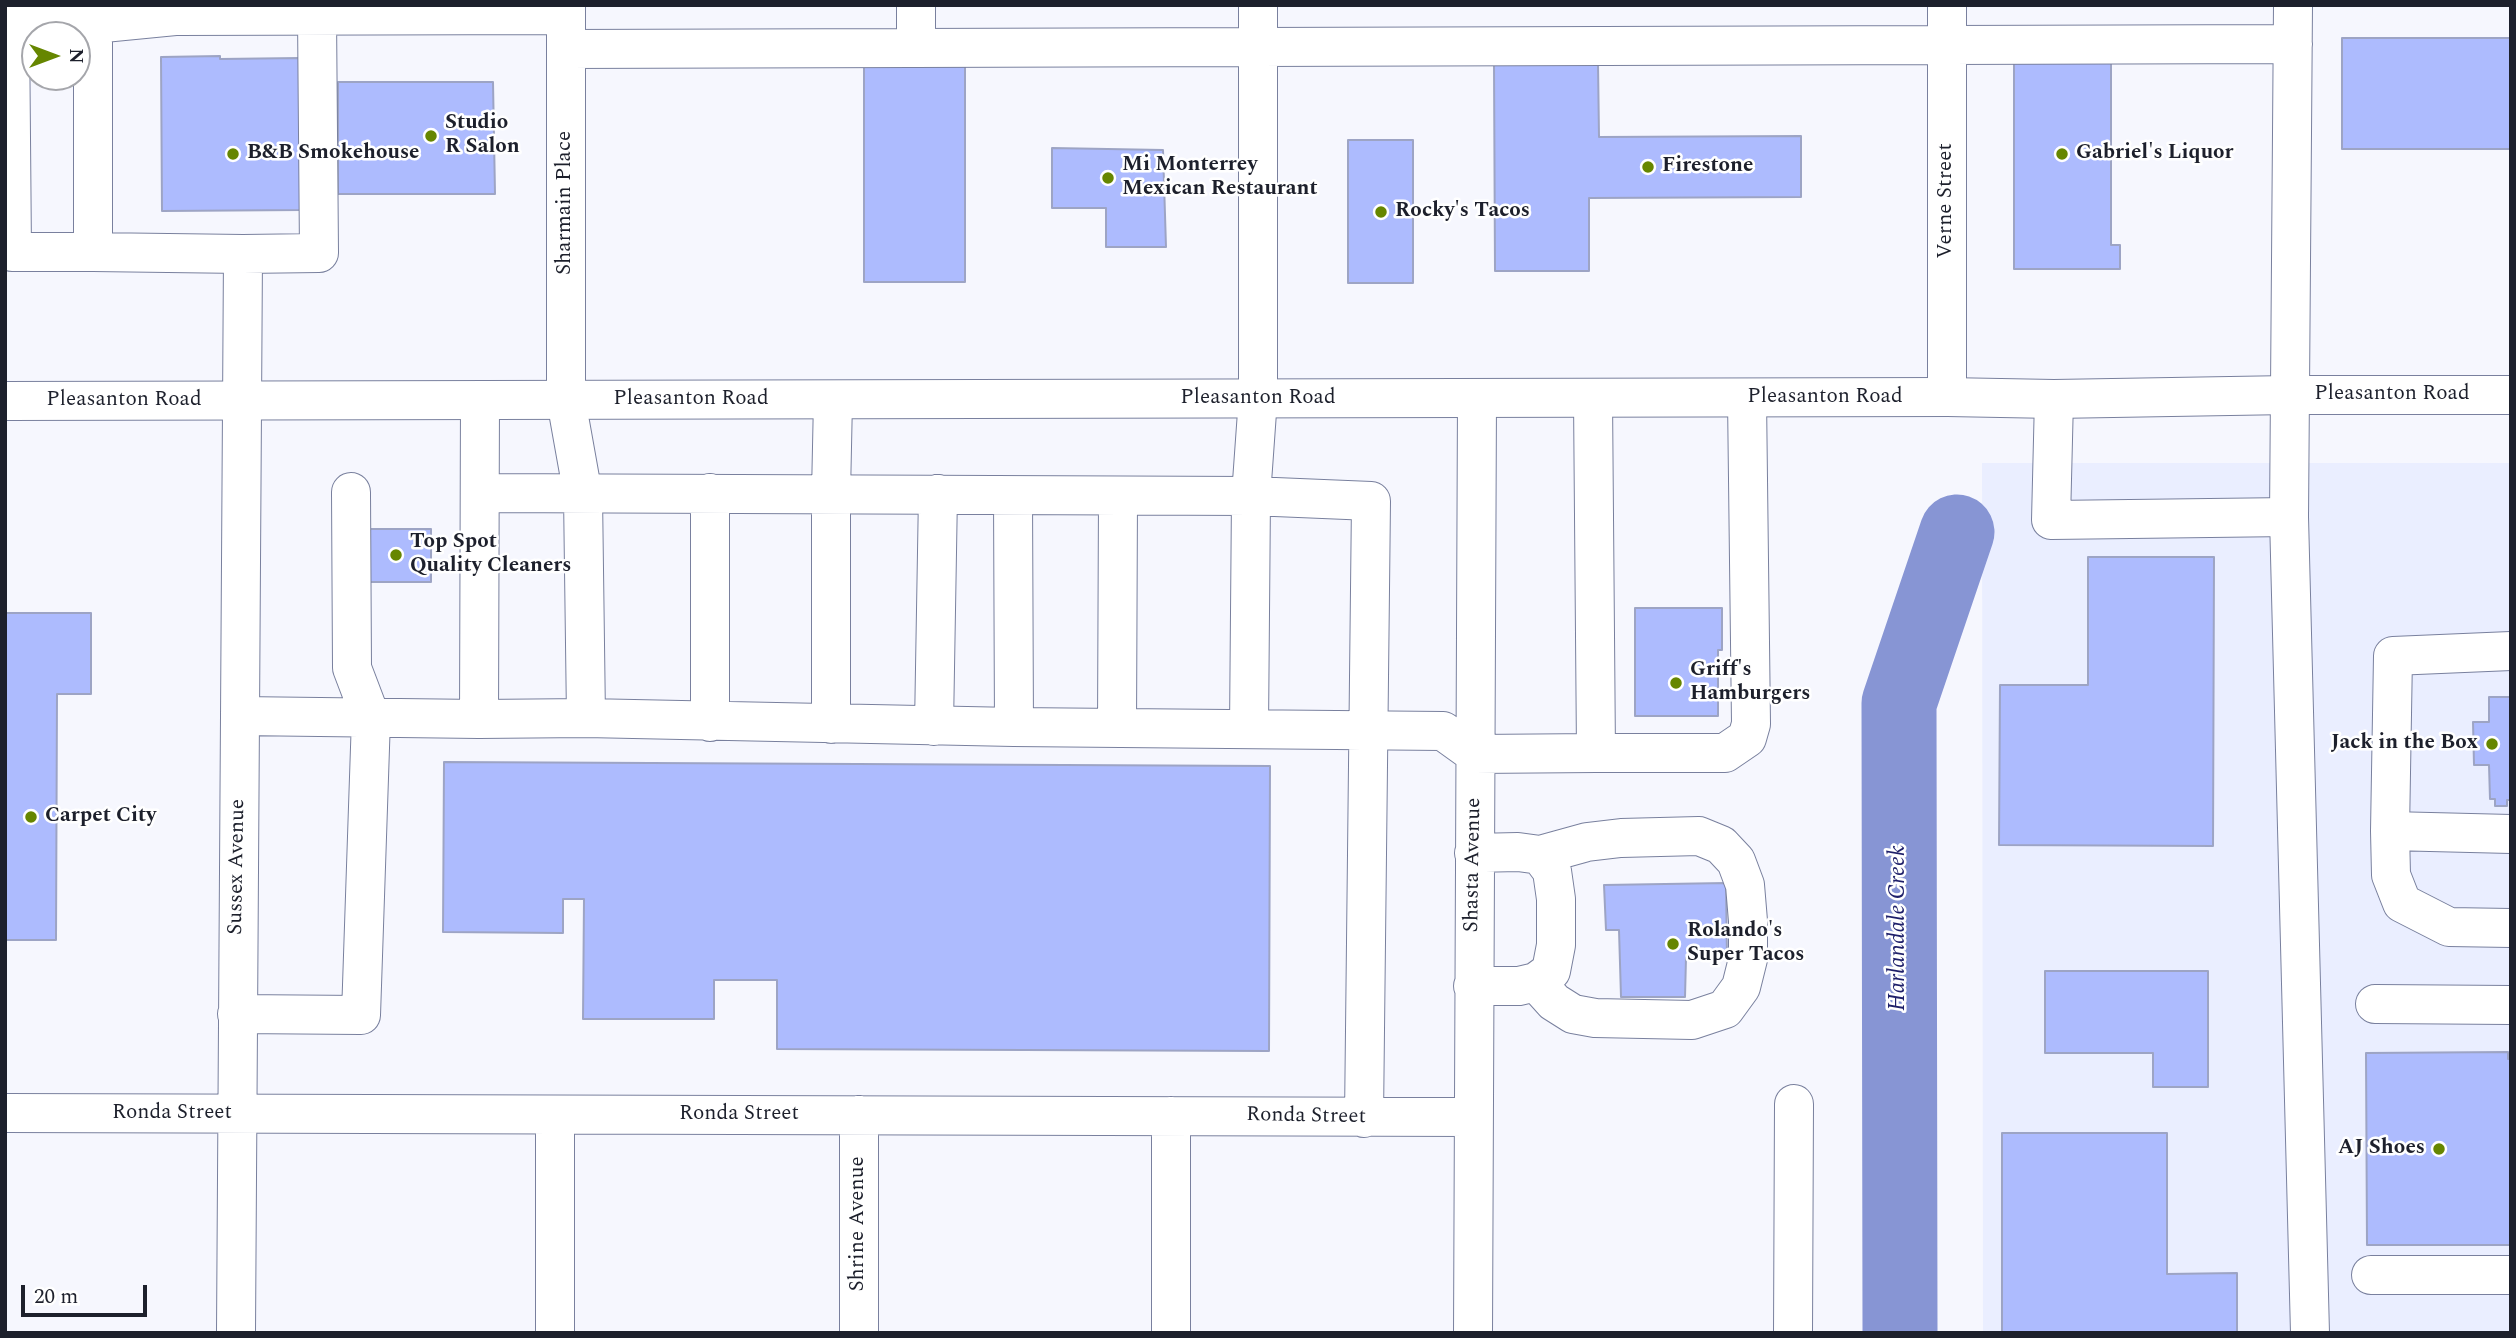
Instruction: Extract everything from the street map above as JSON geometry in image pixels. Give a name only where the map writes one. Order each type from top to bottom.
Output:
[{"type":"street","points":[[916,5],[916,47]]},
{"type":"street","points":[[1249,729],[1251,496],[1258,398],[1258,5]]},
{"type":"street","name":"Verne Street","points":[[1947,5],[1947,397]]},
{"type":"street","points":[[2293,5],[2289,517],[2310,1333]]},
{"type":"street","points":[[317,15],[319,253],[12,252],[7,53],[10,24],[93,24],[175,16],[317,15],[566,23],[916,47],[2293,44]]},
{"type":"street","name":"Sharmain Place","points":[[566,23],[566,400],[583,495],[586,718]]},
{"type":"street","points":[[93,24],[93,252]]},
{"type":"street","name":"Sussex Avenue","points":[[236,1333],[243,254]]},
{"type":"street","name":"Pleasanton Road","points":[[5,401],[1947,397],[2054,399],[2511,395]]},
{"type":"street","name":"Shasta Avenue","points":[[1473,1333],[1477,398]]},
{"type":"street","points":[[1593,398],[1596,752]]},
{"type":"street","points":[[240,716],[586,718],[934,726],[1443,731],[1475,754],[1725,752],[1747,738],[1751,724],[1747,398]]},
{"type":"street","points":[[2054,399],[2051,520],[2289,517]]},
{"type":"street","points":[[480,400],[480,719]]},
{"type":"street","points":[[831,724],[833,400]]},
{"type":"street","points":[[236,1014],[361,1016],[371,718],[352,667],[351,492]]},
{"type":"street","points":[[480,493],[1251,496],[1371,501],[1364,1118]]},
{"type":"street","points":[[710,493],[710,722]]},
{"type":"street","points":[[934,726],[938,494]]},
{"type":"street","points":[[1013,496],[1014,727]]},
{"type":"street","points":[[1117,727],[1118,497]]},
{"type":"street","points":[[2511,651],[2393,656],[2390,831],[2391,875],[2402,903],[2449,927],[2511,928]]},
{"type":"street","points":[[2390,831],[2511,834]]},
{"type":"street","points":[[1474,853],[1518,852],[1540,855],[1587,842],[1621,838],[1699,836],[1720,845],[1736,861],[1745,885],[1748,959],[1741,987],[1725,1009],[1692,1020],[1595,1018],[1573,1014],[1554,1002],[1536,982]]},
{"type":"street","points":[[1473,986],[1536,982],[1551,971],[1556,945],[1556,899],[1552,871],[1540,855]]},
{"type":"street","points":[[2375,1004],[2511,1005]]},
{"type":"street","points":[[1793,1333],[1794,1104]]},
{"type":"street","name":"Ronda Street","points":[[5,1113],[1472,1117]]},
{"type":"street","points":[[555,1115],[555,1333]]},
{"type":"street","name":"Shrine Avenue","points":[[859,1115],[859,1333]]},
{"type":"street","points":[[1171,1116],[1171,1333]]},
{"type":"street","points":[[2371,1275],[2511,1275]]},
{"type":"shaded area","points":[[1982,463],[2511,463],[2511,1333],[1983,1333]]},
{"type":"building","points":[[2342,38],[2511,38],[2511,149],[2342,149]]},
{"type":"building","name":"B&B Smokehouse","points":[[220,56],[220,59],[300,58],[302,210],[162,211],[161,57]]},
{"type":"building","points":[[864,60],[965,60],[965,282],[864,282]]},
{"type":"building","name":"Gabriel's Liquor","points":[[2014,62],[2111,63],[2111,245],[2120,245],[2120,269],[2014,269]]},
{"type":"building","name":"Firestone","points":[[1598,63],[1599,137],[1801,136],[1801,197],[1589,198],[1589,271],[1495,271],[1494,64]]},
{"type":"building","points":[[338,82],[493,82],[495,194],[338,194]]},
{"type":"building","name":"Rocky's Tacos","points":[[1348,140],[1413,140],[1413,283],[1348,283]]},
{"type":"building","name":"Mi Monterrey Mexican Restaurant","points":[[1052,148],[1163,150],[1166,247],[1106,247],[1106,208],[1052,208]]},
{"type":"building","name":"Top Spot Quality Cleaners","points":[[361,529],[431,529],[431,582],[361,582]]},
{"type":"building","points":[[2088,557],[2214,557],[2213,846],[1999,845],[2000,685],[2088,685]]},
{"type":"building","name":"Griff's Hamburgers","points":[[1635,608],[1722,608],[1722,650],[1718,650],[1718,716],[1635,716]]},
{"type":"building","name":"Carpet City","points":[[5,613],[91,613],[91,694],[57,694],[56,940],[5,940]]},
{"type":"building","name":"Jack in the Box","points":[[2489,697],[2511,697],[2511,800],[2507,800],[2507,806],[2495,806],[2495,799],[2490,799],[2489,765],[2474,765],[2473,722],[2489,722]]},
{"type":"building","points":[[444,762],[1270,766],[1269,1051],[777,1049],[777,980],[714,980],[714,1019],[583,1019],[584,899],[563,899],[563,933],[443,932]]},
{"type":"building","name":"Rolando's Super Tacos","points":[[1726,883],[1727,959],[1686,958],[1685,997],[1621,997],[1619,930],[1606,930],[1604,885]]},
{"type":"building","points":[[2045,971],[2208,971],[2208,1087],[2153,1087],[2153,1053],[2045,1053]]},
{"type":"building","name":"AJ Shoes","points":[[2508,1052],[2508,1059],[2511,1059],[2510,1245],[2367,1245],[2366,1053]]},
{"type":"building","points":[[2002,1133],[2167,1133],[2167,1274],[2237,1273],[2237,1333],[2002,1333]]},
{"type":"waterway","name":"Harlandale Creek","points":[[1900,1333],[1899,703],[1957,532]]},
{"type":"place","name":"Studio R Salon","points":[[431,136]]},
{"type":"place","name":"B&B Smokehouse","points":[[233,154]]},
{"type":"place","name":"Gabriel's Liquor","points":[[2062,154]]},
{"type":"place","name":"Firestone","points":[[1648,167]]},
{"type":"place","name":"Mi Monterrey Mexican Restaurant","points":[[1108,178]]},
{"type":"place","name":"Rocky's Tacos","points":[[1381,212]]},
{"type":"place","name":"Top Spot Quality Cleaners","points":[[396,555]]},
{"type":"place","name":"Griff's Hamburgers","points":[[1676,683]]},
{"type":"place","name":"Jack in the Box","points":[[2492,744]]},
{"type":"place","name":"Carpet City","points":[[31,817]]},
{"type":"place","name":"Rolando's Super Tacos","points":[[1673,944]]},
{"type":"place","name":"AJ Shoes","points":[[2439,1149]]}]
